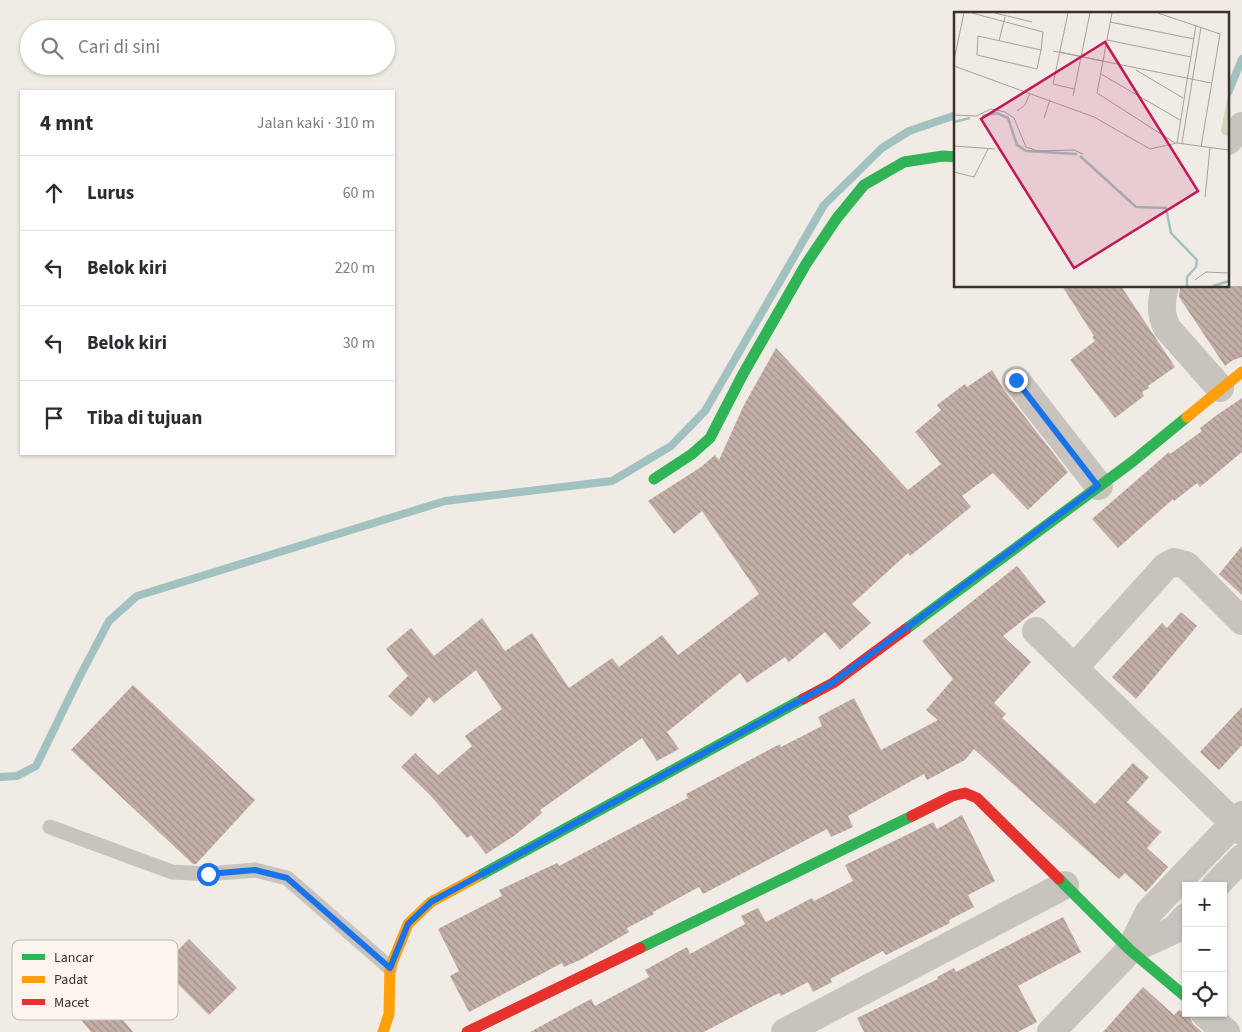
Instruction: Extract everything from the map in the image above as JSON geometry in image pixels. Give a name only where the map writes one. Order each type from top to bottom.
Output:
[{"type":"street","points":[[1230,139],[1242,126]]},
{"type":"street","points":[[654,479],[692,454],[710,438],[743,374],[806,264],[837,218],[864,185],[904,162],[943,156],[954,157]]},
{"type":"street","points":[[1164,288],[1160,306],[1167,328],[1220,388]]},
{"type":"street","points":[[383,1032],[388,1014],[390,968],[408,924],[431,902],[832,683],[1098,486],[1242,372]]},
{"type":"street","points":[[1016,380],[1098,486]]},
{"type":"street","points":[[1074,668],[1165,567],[1174,562],[1186,565],[1242,621]]},
{"type":"street","points":[[1036,631],[1239,823],[1149,912],[1130,950],[1051,1032]]},
{"type":"street","points":[[467,1032],[952,796],[965,793],[977,798],[1130,950],[1182,994]]},
{"type":"street","points":[[1219,882],[1242,858]]},
{"type":"street","points":[[785,1032],[1065,885]]},
{"type":"street","points":[[1130,950],[1174,930],[1182,921]]},
{"type":"street","points":[[1209,1017],[1226,1032]]},
{"type":"lane","points":[[50,827],[172,872],[208,874],[255,870],[287,878],[390,968]]},
{"type":"building","points":[[1230,286],[1242,286],[1242,357],[1233,360],[1225,366],[1179,297],[1180,288],[1230,288]]},
{"type":"building","points":[[1063,288],[1122,288],[1175,367],[1148,386],[1149,388],[1142,392],[1144,396],[1115,418],[1070,360],[1095,341],[1092,337],[1094,336]]},
{"type":"building","points":[[776,348],[908,490],[941,464],[915,432],[941,410],[937,405],[965,384],[967,387],[992,370],[1004,390],[1068,472],[1028,510],[993,473],[962,496],[971,507],[910,556],[908,553],[852,604],[871,623],[840,650],[825,632],[789,662],[785,657],[747,683],[740,673],[667,732],[679,749],[657,761],[642,738],[540,810],[542,813],[514,836],[486,854],[471,835],[467,838],[430,795],[401,767],[415,753],[438,775],[472,746],[465,736],[502,709],[476,670],[434,703],[429,697],[411,717],[388,696],[408,676],[386,649],[411,628],[434,656],[482,618],[505,651],[532,633],[569,688],[612,658],[619,667],[662,635],[678,655],[759,594],[702,511],[674,534],[648,501],[701,467],[715,455],[719,460],[744,405]]},
{"type":"building","points":[[1242,398],[1242,452],[1200,487],[1197,483],[1174,501],[1173,499],[1118,548],[1092,519],[1169,452],[1170,454],[1202,431],[1200,428]]},
{"type":"building","points":[[1242,546],[1242,595],[1219,574]]},
{"type":"building","points":[[1017,566],[1046,602],[1003,636],[1031,662],[994,703],[1006,714],[1002,718],[1095,804],[1133,763],[1149,777],[1127,802],[1161,832],[1147,848],[1168,867],[1146,892],[1125,873],[1119,879],[974,749],[965,760],[927,780],[924,774],[848,816],[853,827],[831,837],[827,829],[703,894],[699,887],[627,928],[629,932],[582,959],[564,967],[562,963],[469,1012],[450,976],[459,971],[438,929],[502,896],[499,890],[557,863],[559,866],[688,798],[686,794],[780,744],[781,747],[822,726],[818,717],[854,698],[881,750],[938,720],[926,710],[953,679],[922,641]]},
{"type":"building","points":[[1181,612],[1197,626],[1136,699],[1112,677],[1162,623],[1167,628]]},
{"type":"building","points":[[133,685],[255,800],[196,864],[193,864],[71,750]]},
{"type":"building","points":[[1242,707],[1242,745],[1219,770],[1200,752]]},
{"type":"building","points":[[962,815],[995,881],[968,895],[974,907],[949,920],[950,923],[886,955],[883,951],[830,979],[832,982],[813,992],[808,982],[781,996],[779,993],[704,1032],[530,1032],[591,999],[595,1006],[649,977],[645,970],[687,947],[690,954],[745,924],[741,916],[758,908],[766,922],[812,898],[814,901],[853,881],[845,865],[933,822],[937,829]]},
{"type":"building","points":[[1063,917],[1081,952],[1018,986],[1037,1022],[1018,1032],[864,1032],[857,1018],[938,979],[937,977],[954,968],[956,972]]},
{"type":"building","points":[[189,939],[237,988],[209,1015],[178,984],[178,950]]},
{"type":"building","points":[[1143,987],[1174,1015],[1179,1010],[1182,1011],[1182,1017],[1190,1017],[1193,1024],[1202,1032],[1103,1032]]},
{"type":"building","points":[[81,1020],[123,1020],[133,1032],[91,1032]]},
{"type":"waterway","points":[[1230,88],[1242,59]]},
{"type":"waterway","points":[[0,777],[17,776],[36,766],[109,621],[137,596],[445,501],[612,481],[671,446],[705,411],[824,205],[882,148],[909,131],[954,116]]},
{"type":"traffic: fast","points":[[654,479],[692,454],[710,438],[743,374],[806,264],[837,218],[864,185],[904,162],[943,156],[954,157]]},
{"type":"traffic: fast","points":[[906,629],[1132,462],[1187,417]]},
{"type":"traffic: fast","points":[[477,877],[803,699]]},
{"type":"traffic: fast","points":[[640,948],[912,816]]},
{"type":"traffic: fast","points":[[1059,879],[1130,950],[1182,994]]},
{"type":"traffic: slow","points":[[1187,417],[1242,372]]},
{"type":"traffic: slow","points":[[383,1032],[389,1014],[390,968],[408,924],[431,902],[477,877]]},
{"type":"traffic: jam","points":[[803,699],[833,683],[906,629]]},
{"type":"traffic: jam","points":[[912,816],[952,796],[965,793],[977,798],[1059,879]]},
{"type":"traffic: jam","points":[[467,1032],[640,948]]},
{"type":"route","points":[[208,874],[255,870],[287,878],[390,968],[408,924],[431,902],[832,683],[1098,486],[1016,380]]}]
